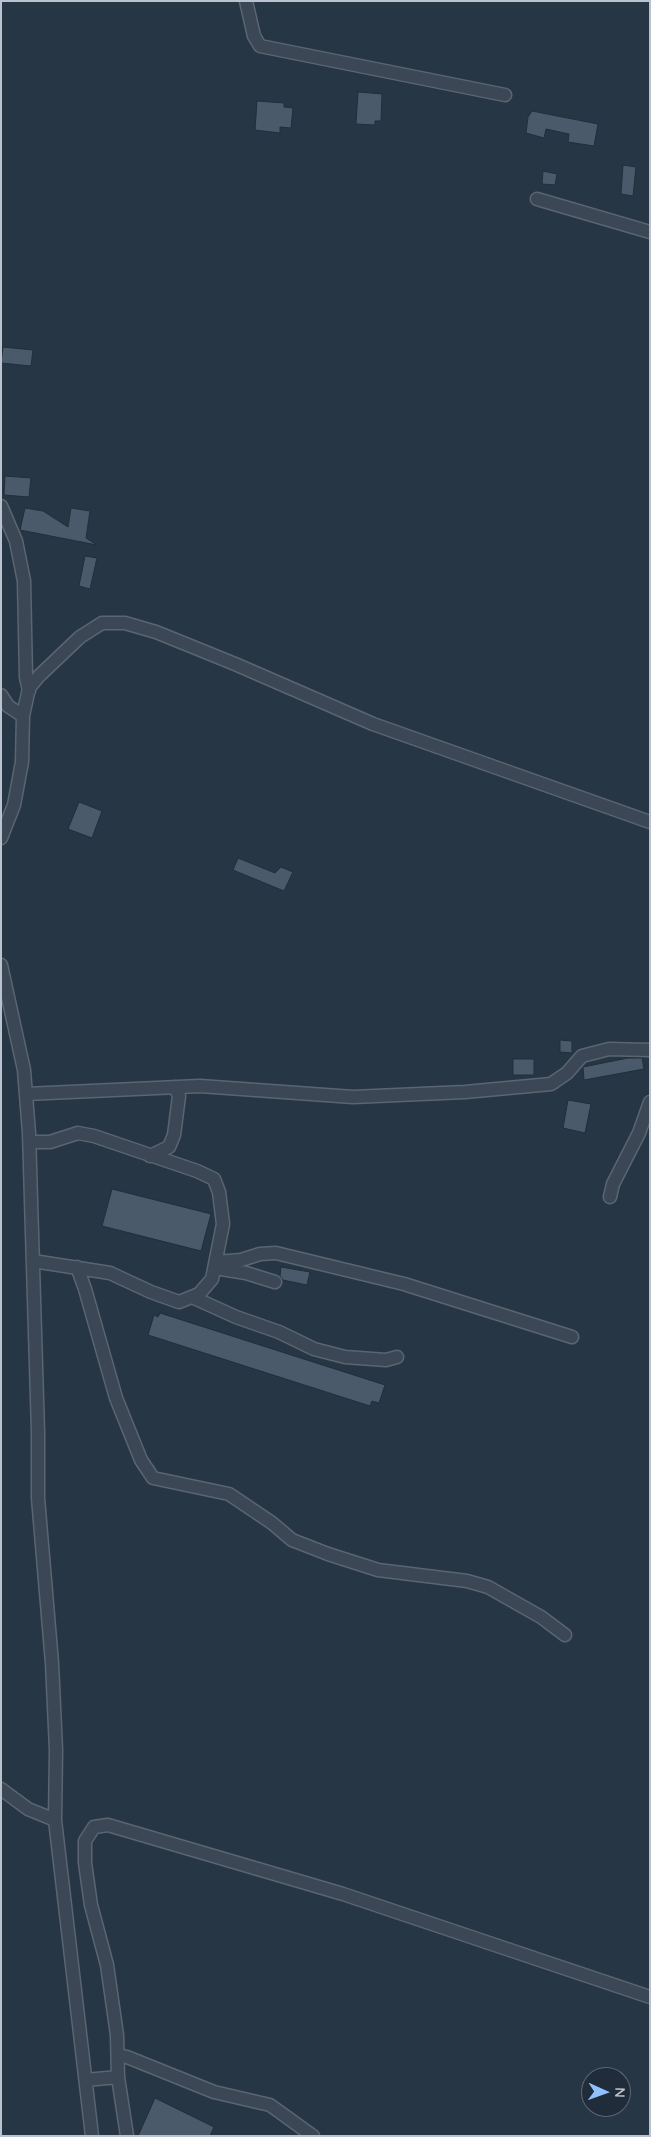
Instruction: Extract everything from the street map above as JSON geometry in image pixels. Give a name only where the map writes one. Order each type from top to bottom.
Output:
[{"type":"street","points":[[246,1],[254,36],[260,46],[505,95]]},
{"type":"street","points":[[537,198],[650,232]]},
{"type":"street","points":[[1,506],[16,541],[24,581],[26,677],[29,691]]},
{"type":"street","points":[[1,838],[14,805],[22,762],[23,716],[29,691],[39,676],[80,637],[102,623],[125,623],[156,632],[373,724],[650,822]]},
{"type":"street","points":[[1,695],[8,706],[23,716]]},
{"type":"street","points":[[1,965],[19,1042],[30,1142],[38,1498],[52,1663],[56,1750],[55,1820],[92,2136]]},
{"type":"street","points":[[26,1094],[175,1087],[290,1091],[353,1097],[465,1092],[551,1084],[567,1073],[582,1056],[609,1049],[650,1050]]},
{"type":"street","points":[[150,1156],[169,1147],[174,1135],[179,1096],[175,1087]]},
{"type":"street","points":[[610,1197],[613,1184],[639,1133],[650,1102]]},
{"type":"street","points":[[30,1142],[50,1142],[78,1133],[94,1136],[214,1179],[219,1192],[223,1224],[212,1279],[199,1294],[179,1302],[151,1292],[110,1273],[33,1261]]},
{"type":"street","points":[[216,1265],[260,1254],[276,1253],[404,1284],[572,1337]]},
{"type":"street","points":[[216,1265],[275,1282]]},
{"type":"street","points":[[77,1267],[116,1398],[141,1460],[153,1478],[228,1494],[292,1540],[328,1554],[378,1570],[467,1581],[488,1587],[541,1617],[565,1635]]},
{"type":"street","points":[[192,1297],[236,1318],[279,1332],[314,1349],[345,1357],[386,1360],[397,1357]]},
{"type":"street","points":[[1,1789],[28,1809],[55,1820]]},
{"type":"street","points":[[127,2136],[118,2077],[117,2035],[108,1965],[91,1905],[86,1863],[85,1842],[94,1827],[108,1825],[343,1894],[650,1997]]},
{"type":"street","points":[[118,2056],[127,2057],[214,2092],[270,2106],[313,2136]]},
{"type":"street","points":[[86,2080],[118,2077]]},
{"type":"building","points":[[358,92],[382,94],[381,121],[375,121],[375,125],[356,124]]},
{"type":"building","points":[[257,101],[284,103],[284,107],[293,108],[291,128],[280,127],[280,133],[255,130]]},
{"type":"building","points":[[532,111],[598,124],[594,146],[568,142],[569,134],[546,129],[544,138],[526,133],[528,117]]},
{"type":"building","points":[[623,165],[636,167],[633,196],[621,194]]},
{"type":"building","points":[[543,171],[557,174],[555,185],[542,184]]},
{"type":"building","points":[[3,347],[33,350],[31,366],[1,363]]},
{"type":"building","points":[[5,476],[31,478],[29,497],[4,495]]},
{"type":"building","points":[[25,508],[43,511],[68,527],[71,508],[90,511],[86,538],[97,545],[20,530]]},
{"type":"building","points":[[85,556],[97,558],[90,589],[79,586]]},
{"type":"building","points":[[79,802],[102,811],[92,838],[68,829]]},
{"type":"building","points":[[238,858],[275,873],[281,867],[293,872],[284,891],[233,870]]},
{"type":"building","points":[[560,1040],[572,1041],[572,1053],[560,1052]]},
{"type":"building","points":[[628,1058],[642,1058],[644,1069],[584,1080],[583,1067]]},
{"type":"building","points":[[513,1059],[534,1059],[534,1075],[513,1075]]},
{"type":"building","points":[[568,1100],[591,1104],[585,1133],[563,1128]]},
{"type":"building","points":[[112,1189],[211,1214],[201,1251],[102,1226]]},
{"type":"building","points":[[281,1267],[310,1272],[307,1285],[283,1280],[280,1276]]},
{"type":"building","points":[[160,1313],[385,1385],[379,1403],[372,1401],[370,1406],[148,1335],[154,1315],[158,1317]]},
{"type":"building","points":[[155,2098],[214,2127],[210,2136],[138,2136]]}]
